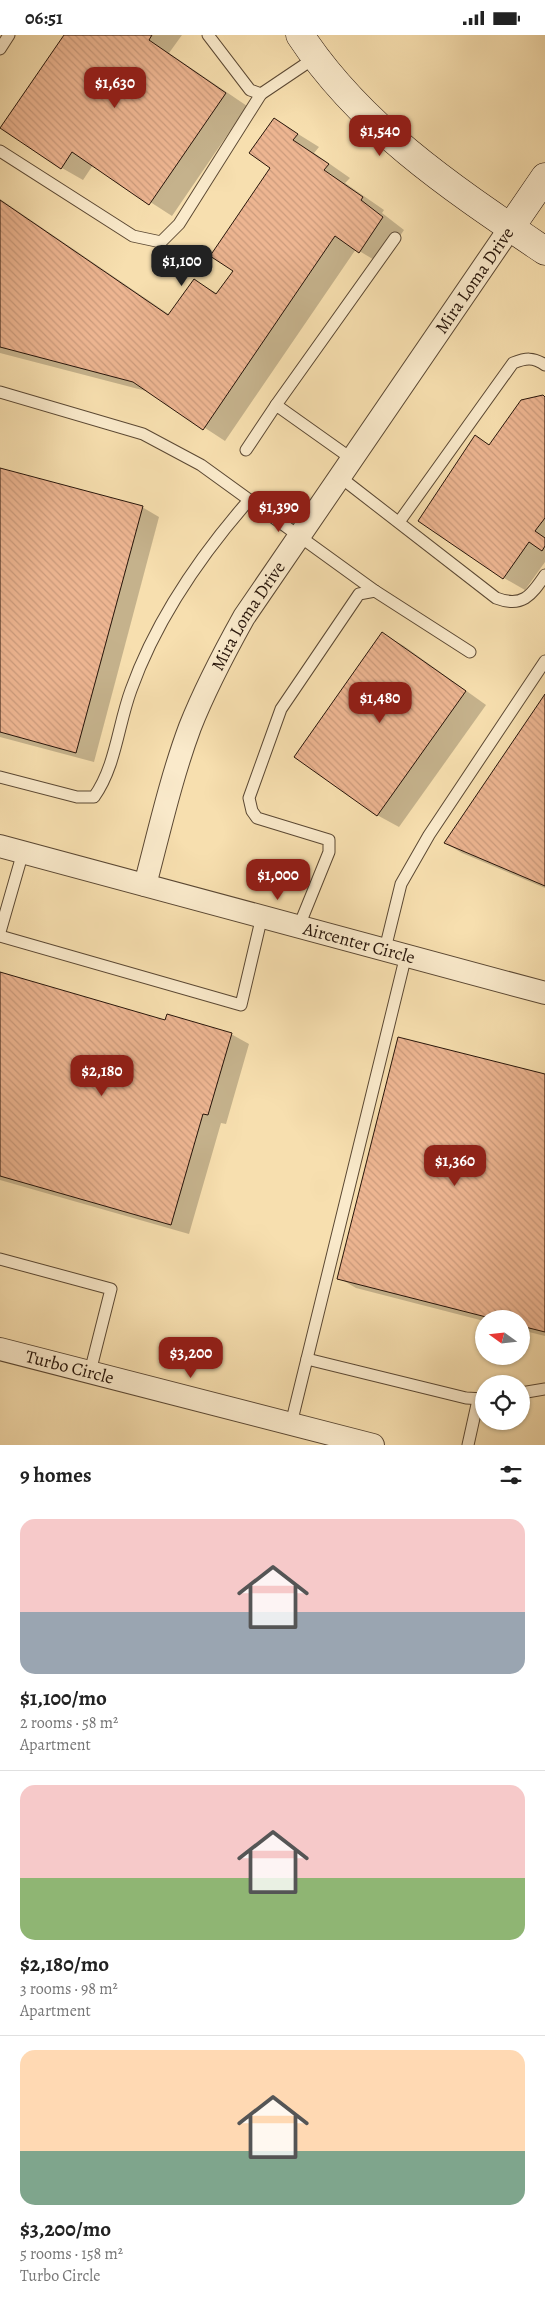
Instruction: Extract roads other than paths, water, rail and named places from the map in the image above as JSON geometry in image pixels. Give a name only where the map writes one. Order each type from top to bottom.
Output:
[{"type":"main road","points":[[300,35],[340,87],[382,131],[431,172],[545,251]]},
{"type":"main road","name":"Mira Loma Drive","points":[[510,228],[545,177]]},
{"type":"street","name":"Mira Loma Drive","points":[[145,885],[173,781],[190,727],[214,671],[244,617],[510,228]]},
{"type":"street","name":"Aircenter Circle","points":[[0,846],[545,993]]},
{"type":"street","name":"Turbo Circle","points":[[0,1349],[373,1445]]},
{"type":"lane","points":[[0,49],[9,35]]},
{"type":"lane","points":[[208,35],[250,91],[261,94]]},
{"type":"lane","points":[[0,151],[134,236],[161,242],[179,224],[261,94],[316,57]]},
{"type":"lane","points":[[246,450],[395,238]]},
{"type":"lane","points":[[399,522],[513,363],[526,358],[536,359],[545,365]]},
{"type":"lane","points":[[0,392],[143,434],[201,465],[375,591],[470,652]]},
{"type":"lane","points":[[276,405],[346,468],[399,522],[496,598],[510,603],[524,600],[535,590],[545,575]]},
{"type":"lane","points":[[0,777],[77,797],[94,797],[104,782],[131,689],[165,615],[228,524],[249,500]]},
{"type":"lane","points":[[299,926],[329,851],[329,840],[257,818],[252,811],[249,797],[281,709],[359,594],[375,591]]},
{"type":"lane","points":[[292,1424],[396,952],[402,884],[429,835],[545,661]]},
{"type":"lane","points":[[0,932],[23,852]]},
{"type":"lane","points":[[0,936],[241,1005],[262,916]]},
{"type":"lane","points":[[0,1259],[111,1289],[90,1372]]},
{"type":"lane","points":[[307,1359],[475,1398]]},
{"type":"lane","points":[[530,1392],[545,1389]]},
{"type":"lane","points":[[468,1445],[475,1420]]}]
